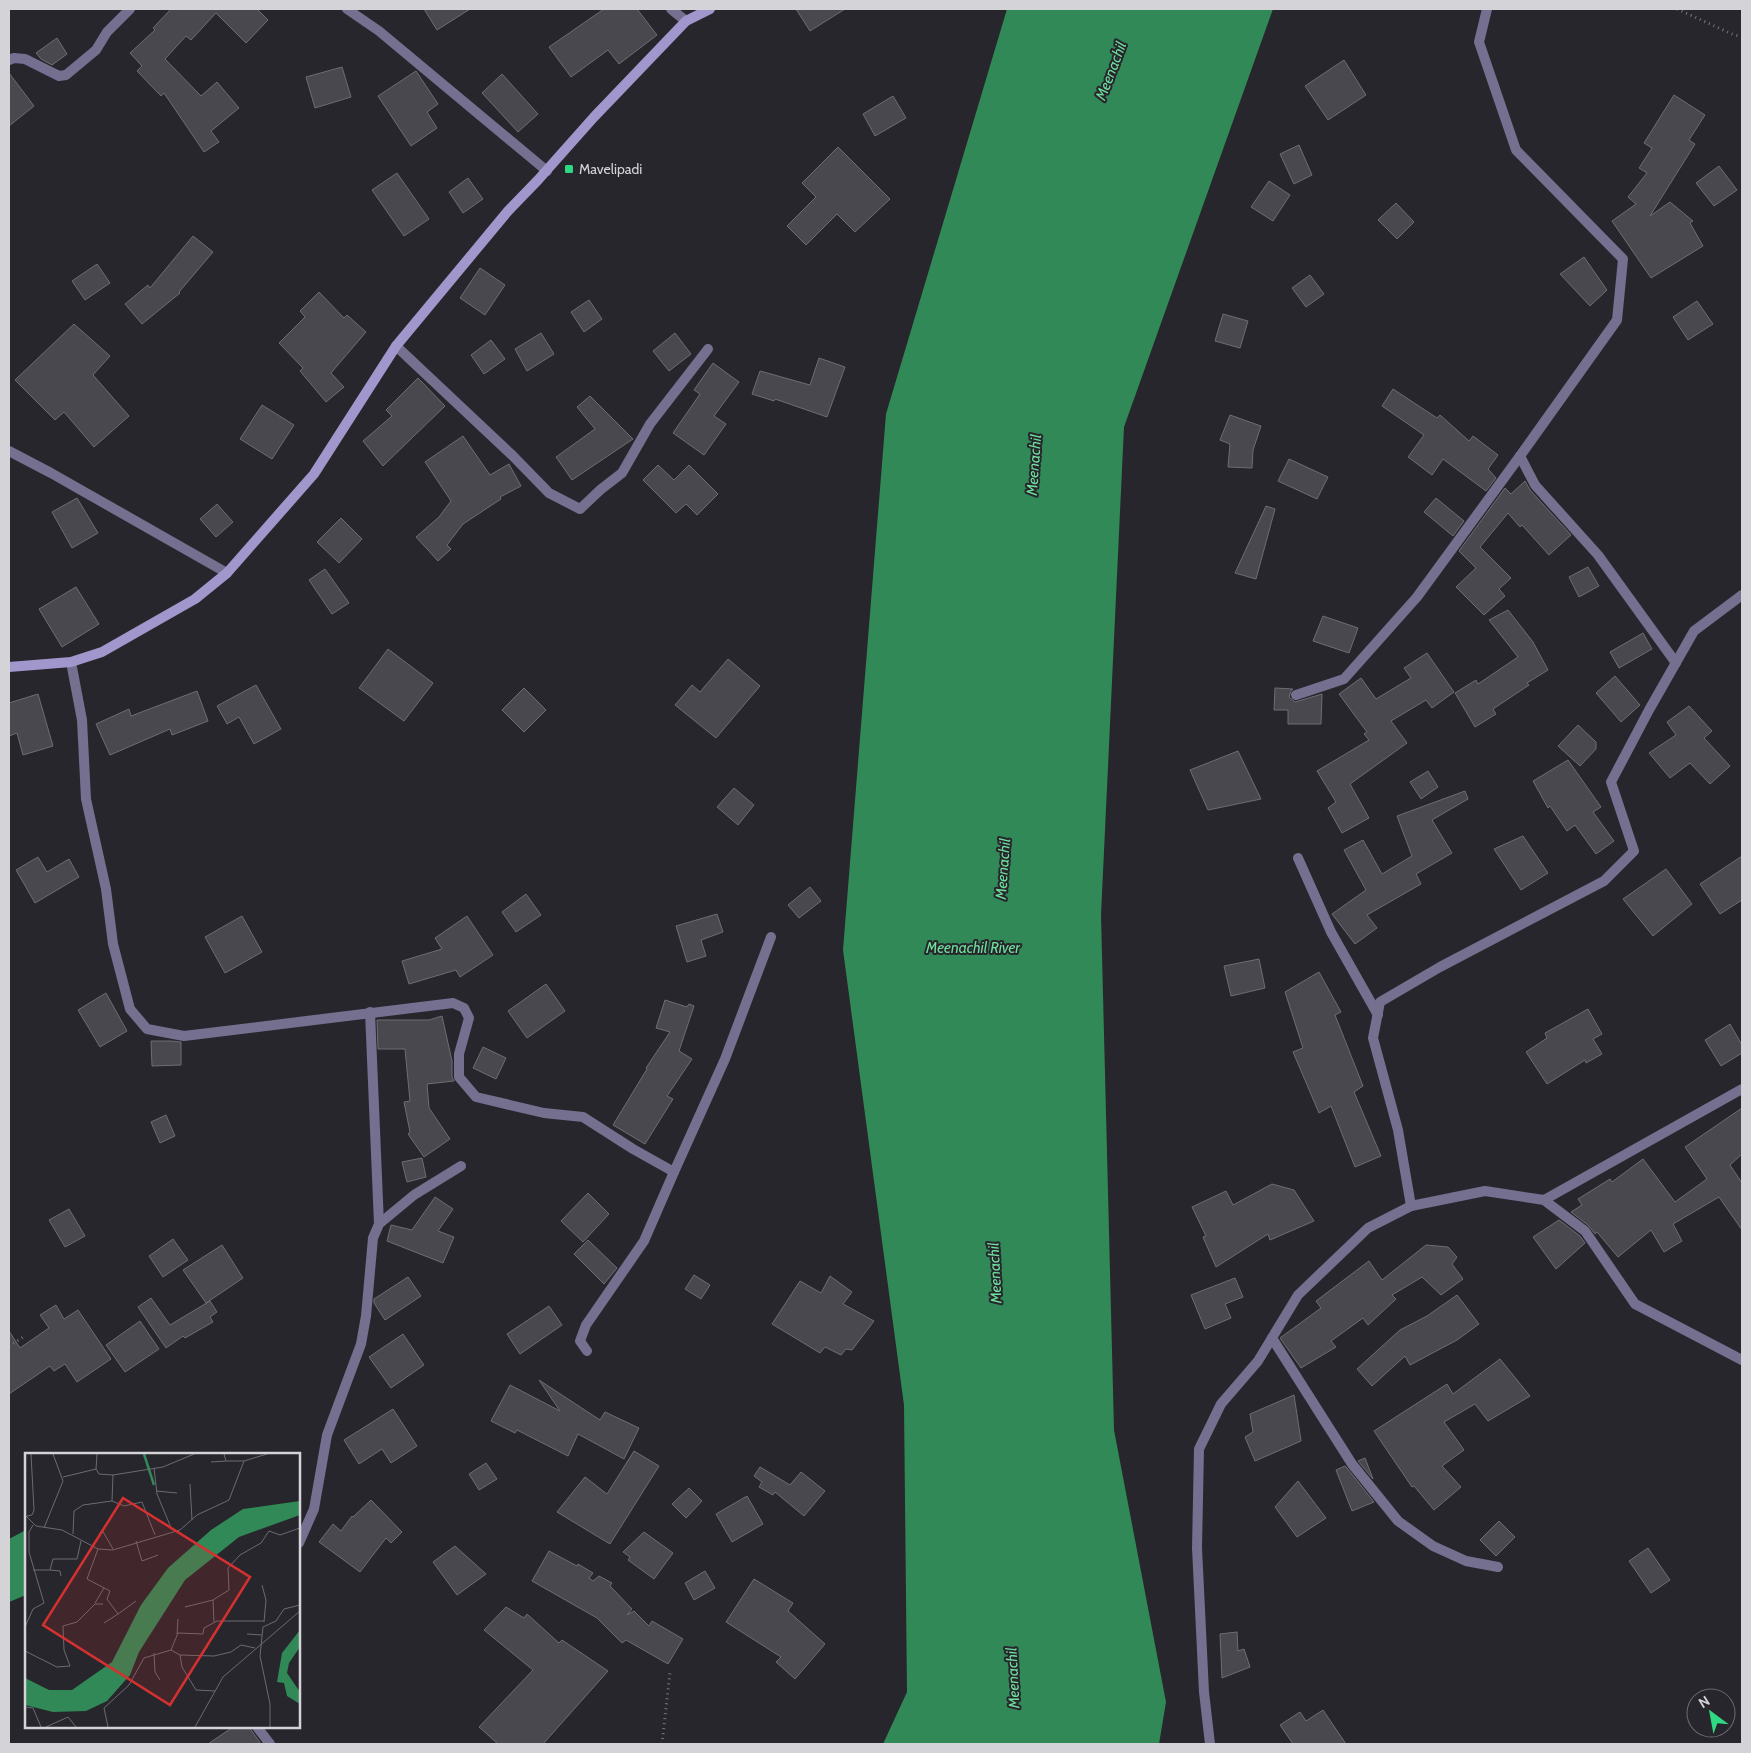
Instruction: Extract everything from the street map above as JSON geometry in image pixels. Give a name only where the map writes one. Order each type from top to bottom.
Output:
[{"type":"main road","points":[[9,667],[71,662],[102,652],[195,599],[227,573],[314,474],[396,346],[508,211],[547,171],[594,117],[686,21],[710,9]]},
{"type":"street","points":[[9,60],[14,58],[25,59],[59,76],[66,75],[96,50],[107,32],[130,9]]},
{"type":"street","points":[[347,9],[379,31],[547,171]]},
{"type":"street","points":[[672,9],[686,21]]},
{"type":"street","points":[[1296,695],[1344,679],[1417,597],[1617,320],[1623,259],[1516,150],[1479,42],[1487,9]]},
{"type":"street","points":[[396,346],[514,456],[549,493],[580,509],[622,473],[650,424],[708,349]]},
{"type":"street","points":[[9,451],[227,573]]},
{"type":"street","points":[[1520,456],[1535,485],[1598,555],[1676,663]]},
{"type":"street","points":[[1411,1206],[1398,1130],[1373,1038],[1380,1002],[1431,972],[1604,881],[1634,851],[1611,782],[1694,631],[1742,595]]},
{"type":"street","points":[[71,662],[82,720],[86,799],[106,889],[114,944],[130,1009],[147,1029],[184,1036],[453,1003],[464,1008],[469,1018],[459,1054],[459,1077],[476,1097],[544,1113],[583,1117],[633,1149],[674,1172]]},
{"type":"street","points":[[1298,858],[1331,932],[1378,1015]]},
{"type":"street","points":[[587,1351],[580,1341],[586,1325],[644,1241],[725,1059],[771,937]]},
{"type":"street","points":[[300,1541],[314,1508],[327,1435],[361,1344],[366,1316],[373,1238],[379,1224],[370,1012]]},
{"type":"street","points":[[1544,1200],[1742,1089]]},
{"type":"street","points":[[379,1224],[414,1195],[461,1166]]},
{"type":"street","points":[[1210,1744],[1204,1692],[1197,1548],[1199,1449],[1221,1404],[1258,1361],[1298,1295],[1368,1228],[1411,1206],[1485,1191],[1544,1200],[1585,1230],[1635,1304],[1742,1360]]},
{"type":"street","points":[[1272,1338],[1352,1464],[1398,1521],[1432,1546],[1466,1561],[1498,1567]]},
{"type":"street","points":[[258,1728],[270,1744]]},
{"type":"path","points":[[1677,9],[1742,37]]},
{"type":"path","points":[[9,1346],[25,1336]]},
{"type":"path","points":[[662,1744],[670,1672]]},
{"type":"water","name":"Meenachil River","points":[[1007,9],[1273,9],[1124,427],[1101,915],[1114,1430],[1166,1702],[1159,1744],[883,1744],[907,1692],[904,1405],[843,950],[886,414]]},
{"type":"water","points":[[25,1531],[25,1595],[9,1602],[9,1539]]},
{"type":"building","points":[[171,9],[257,9],[268,20],[246,43],[216,13],[191,40],[186,36],[165,59],[201,96],[217,82],[239,108],[211,131],[219,142],[204,152],[164,93],[161,96],[137,71],[142,66],[130,53],[155,30],[153,28]]},
{"type":"building","points":[[424,9],[470,9],[437,30]]},
{"type":"building","points":[[604,9],[637,9],[657,35],[619,64],[608,50],[571,77],[549,47]]},
{"type":"building","points":[[796,9],[845,9],[810,31]]},
{"type":"building","points":[[57,38],[67,54],[52,65],[41,59],[36,53]]},
{"type":"building","points":[[1344,60],[1366,95],[1328,120],[1305,86]]},
{"type":"building","points":[[342,67],[351,97],[315,108],[306,77]]},
{"type":"building","points":[[416,71],[438,104],[427,112],[437,128],[411,146],[378,96]]},
{"type":"building","points":[[9,73],[34,106],[9,126]]},
{"type":"building","points":[[502,74],[538,114],[518,132],[482,93]]},
{"type":"building","points":[[1674,95],[1705,115],[1689,140],[1695,144],[1650,216],[1670,202],[1693,221],[1690,223],[1703,246],[1651,278],[1612,221],[1636,204],[1628,197],[1647,173],[1639,168],[1652,148],[1644,143]]},
{"type":"building","points":[[893,96],[906,118],[875,136],[863,114]]},
{"type":"building","points":[[1299,145],[1312,175],[1294,184],[1280,154]]},
{"type":"building","points":[[838,147],[890,199],[855,232],[837,214],[806,245],[787,226],[816,197],[802,183]]},
{"type":"building","points":[[1719,166],[1737,190],[1714,206],[1696,183]]},
{"type":"building","points":[[397,173],[429,219],[404,236],[372,190]]},
{"type":"building","points":[[468,178],[483,199],[463,213],[449,192]]},
{"type":"building","points":[[1269,181],[1290,195],[1273,221],[1251,207]]},
{"type":"building","points":[[1396,203],[1414,222],[1397,239],[1378,220]]},
{"type":"building","points":[[193,236],[213,252],[180,293],[142,324],[125,304],[148,285],[150,288]]},
{"type":"building","points":[[1584,257],[1607,290],[1590,306],[1560,274]]},
{"type":"building","points":[[97,264],[110,283],[85,300],[72,281]]},
{"type":"building","points":[[480,268],[505,285],[485,315],[460,298]]},
{"type":"building","points":[[1310,275],[1324,294],[1306,307],[1292,288]]},
{"type":"building","points":[[319,292],[344,318],[347,315],[366,332],[331,373],[344,387],[326,402],[300,371],[303,368],[279,343],[305,317],[300,311]]},
{"type":"building","points":[[589,300],[602,319],[584,332],[571,312]]},
{"type":"building","points":[[1697,301],[1713,324],[1688,340],[1673,317]]},
{"type":"building","points":[[1223,314],[1248,321],[1240,348],[1215,341]]},
{"type":"building","points":[[74,324],[110,356],[93,375],[129,416],[94,447],[64,412],[55,420],[15,380]]},
{"type":"building","points":[[541,333],[554,354],[527,371],[515,349]]},
{"type":"building","points":[[675,333],[691,354],[669,371],[653,351]]},
{"type":"building","points":[[491,340],[505,359],[484,374],[471,355]]},
{"type":"building","points":[[819,358],[845,367],[827,417],[775,399],[774,401],[752,394],[760,371],[810,385]]},
{"type":"building","points":[[713,363],[739,382],[714,416],[726,424],[704,455],[673,433],[700,394],[694,390]]},
{"type":"building","points":[[418,378],[445,406],[383,466],[363,441],[392,416],[386,410]]},
{"type":"building","points":[[1393,389],[1437,418],[1440,415],[1469,441],[1473,436],[1498,455],[1488,469],[1496,478],[1486,491],[1443,459],[1432,475],[1408,457],[1424,435],[1382,406]]},
{"type":"building","points":[[590,396],[633,439],[572,480],[556,457],[595,429],[577,407]]},
{"type":"building","points":[[262,405],[294,425],[272,459],[240,439]]},
{"type":"building","points":[[1230,415],[1261,426],[1253,450],[1252,468],[1228,467],[1230,444],[1220,440]]},
{"type":"building","points":[[463,436],[490,475],[509,464],[521,486],[500,497],[501,499],[463,524],[447,545],[451,549],[438,561],[416,537],[439,517],[451,501],[425,462]]},
{"type":"building","points":[[1289,459],[1328,477],[1317,499],[1278,481]]},
{"type":"building","points":[[658,465],[674,480],[689,465],[718,494],[697,515],[686,504],[676,513],[643,480]]},
{"type":"building","points":[[1525,481],[1530,490],[1571,535],[1549,555],[1522,525],[1520,527],[1508,513],[1480,547],[1511,578],[1499,589],[1505,596],[1484,615],[1456,587],[1476,568],[1459,551],[1505,488],[1511,494]]},
{"type":"building","points":[[77,498],[98,533],[72,548],[52,512]]},
{"type":"building","points":[[1436,498],[1464,521],[1453,536],[1424,512]]},
{"type":"building","points":[[217,504],[233,522],[216,537],[200,519]]},
{"type":"building","points":[[1266,506],[1275,509],[1256,579],[1235,573]]},
{"type":"building","points":[[341,518],[362,539],[339,563],[317,542]]},
{"type":"building","points":[[1588,567],[1599,586],[1579,597],[1569,577]]},
{"type":"building","points":[[325,569],[349,603],[332,614],[309,580]]},
{"type":"building","points":[[76,587],[99,624],[62,647],[39,609]]},
{"type":"building","points":[[1508,610],[1533,642],[1548,670],[1527,683],[1529,685],[1493,709],[1496,714],[1475,727],[1455,693],[1476,680],[1478,684],[1518,657],[1489,620]]},
{"type":"building","points":[[1323,616],[1358,628],[1349,653],[1313,641]]},
{"type":"building","points":[[1643,633],[1652,649],[1619,668],[1610,652]]},
{"type":"building","points":[[388,649],[433,683],[404,721],[359,688]]},
{"type":"building","points":[[1427,653],[1454,692],[1432,708],[1426,700],[1391,721],[1407,743],[1350,784],[1369,818],[1342,833],[1328,808],[1336,802],[1317,771],[1369,740],[1364,734],[1367,732],[1339,694],[1361,678],[1376,699],[1411,678],[1404,668]]},
{"type":"building","points":[[728,659],[760,686],[716,738],[675,705],[692,685],[700,692]]},
{"type":"building","points":[[1615,676],[1640,705],[1621,722],[1596,693]]},
{"type":"building","points":[[256,685],[281,729],[254,744],[239,717],[227,724],[217,706]]},
{"type":"building","points":[[524,688],[546,710],[524,732],[502,710]]},
{"type":"building","points":[[1275,688],[1293,689],[1289,697],[1295,702],[1322,694],[1321,724],[1288,724],[1288,710],[1274,710]]},
{"type":"building","points":[[197,691],[208,721],[172,735],[170,729],[110,755],[96,724],[129,709],[131,716]]},
{"type":"building","points":[[38,694],[53,746],[23,755],[17,733],[9,736],[9,703]]},
{"type":"building","points":[[1689,706],[1712,731],[1704,738],[1730,766],[1710,784],[1690,763],[1670,778],[1649,753],[1676,735],[1667,722]]},
{"type":"building","points":[[1578,725],[1596,742],[1596,749],[1580,766],[1558,746]]},
{"type":"building","points":[[1238,751],[1261,799],[1208,810],[1190,770]]},
{"type":"building","points":[[1568,760],[1601,807],[1593,812],[1614,841],[1596,854],[1575,825],[1567,831],[1550,806],[1548,808],[1533,781]]},
{"type":"building","points":[[1428,771],[1438,787],[1421,799],[1410,782]]},
{"type":"building","points":[[734,788],[754,805],[738,825],[717,807]]},
{"type":"building","points":[[1465,791],[1468,799],[1432,820],[1452,853],[1416,874],[1421,884],[1367,915],[1377,928],[1355,944],[1332,914],[1366,890],[1344,850],[1363,840],[1382,874],[1412,856],[1397,816]]},
{"type":"building","points":[[1523,836],[1548,873],[1521,890],[1494,849]]},
{"type":"building","points":[[1742,856],[1742,900],[1720,914],[1700,884]]},
{"type":"building","points":[[38,857],[47,872],[69,859],[79,877],[35,903],[16,870]]},
{"type":"building","points":[[1666,869],[1692,904],[1653,936],[1623,899]]},
{"type":"building","points":[[810,887],[821,901],[799,918],[788,905]]},
{"type":"building","points":[[526,894],[541,915],[516,932],[502,912]]},
{"type":"building","points":[[717,914],[723,932],[701,940],[706,956],[687,962],[676,926]]},
{"type":"building","points":[[242,916],[262,952],[225,973],[205,937]]},
{"type":"building","points":[[467,916],[493,955],[460,977],[456,970],[409,984],[402,961],[442,949],[435,938]]},
{"type":"building","points":[[1259,959],[1265,988],[1231,996],[1224,966]]},
{"type":"building","points":[[1319,972],[1341,1012],[1335,1015],[1363,1086],[1354,1092],[1381,1156],[1355,1167],[1331,1106],[1319,1113],[1293,1052],[1303,1048],[1285,992]]},
{"type":"building","points":[[546,984],[565,1011],[527,1038],[508,1011]]},
{"type":"building","points":[[106,993],[127,1031],[100,1047],[78,1010]]},
{"type":"building","points":[[665,1000],[687,1007],[689,1004],[694,1006],[679,1051],[692,1059],[667,1096],[673,1099],[645,1144],[613,1125],[646,1068],[670,1032],[656,1028]]},
{"type":"building","points":[[1588,1009],[1602,1034],[1593,1039],[1602,1054],[1586,1063],[1585,1060],[1547,1084],[1526,1052],[1547,1038],[1545,1033]]},
{"type":"building","points":[[442,1016],[452,1061],[452,1077],[454,1081],[427,1084],[429,1108],[450,1139],[424,1157],[408,1134],[410,1132],[404,1102],[410,1101],[405,1049],[378,1049],[377,1020],[429,1020]]},
{"type":"building","points":[[1730,1024],[1742,1045],[1742,1053],[1721,1066],[1705,1040]]},
{"type":"building","points":[[151,1041],[181,1042],[181,1065],[152,1066]]},
{"type":"building","points":[[483,1047],[506,1058],[496,1079],[473,1068]]},
{"type":"building","points":[[1742,1108],[1742,1154],[1730,1165],[1742,1183],[1742,1230],[1719,1197],[1673,1224],[1682,1241],[1664,1252],[1651,1230],[1618,1257],[1597,1232],[1595,1234],[1589,1226],[1571,1212],[1582,1205],[1578,1199],[1610,1179],[1612,1182],[1643,1159],[1675,1202],[1707,1179],[1685,1147]]},
{"type":"building","points":[[166,1115],[175,1136],[160,1143],[151,1122]]},
{"type":"building","points":[[422,1158],[426,1177],[407,1182],[402,1162]]},
{"type":"building","points":[[1272,1184],[1294,1190],[1314,1221],[1270,1240],[1268,1234],[1216,1267],[1203,1237],[1206,1236],[1192,1207],[1226,1191],[1233,1205]]},
{"type":"building","points":[[588,1193],[609,1214],[583,1242],[561,1221]]},
{"type":"building","points":[[435,1197],[453,1209],[438,1231],[454,1237],[443,1263],[387,1241],[391,1225],[412,1230]]},
{"type":"building","points":[[69,1209],[85,1236],[65,1247],[49,1220]]},
{"type":"building","points":[[1559,1220],[1580,1236],[1585,1243],[1556,1269],[1533,1237]]},
{"type":"building","points":[[173,1239],[188,1260],[163,1277],[149,1256]]},
{"type":"building","points":[[588,1240],[617,1268],[604,1284],[574,1254]]},
{"type":"building","points":[[222,1245],[243,1278],[206,1303],[183,1270]]},
{"type":"building","points":[[1426,1245],[1448,1247],[1457,1257],[1452,1264],[1463,1279],[1441,1295],[1422,1277],[1392,1295],[1396,1299],[1368,1325],[1363,1318],[1331,1341],[1336,1347],[1301,1368],[1280,1338],[1321,1308],[1316,1301],[1369,1261],[1382,1280]]},
{"type":"building","points":[[694,1275],[710,1285],[701,1299],[685,1289]]},
{"type":"building","points":[[830,1276],[852,1292],[843,1304],[874,1321],[852,1350],[846,1349],[841,1355],[825,1347],[820,1353],[772,1324],[800,1281],[821,1293]]},
{"type":"building","points":[[408,1277],[421,1296],[385,1320],[374,1303],[374,1299]]},
{"type":"building","points":[[1235,1278],[1243,1297],[1225,1304],[1231,1318],[1205,1329],[1191,1295]]},
{"type":"building","points":[[1457,1295],[1479,1324],[1457,1340],[1410,1365],[1405,1356],[1372,1386],[1357,1369],[1400,1330],[1427,1316]]},
{"type":"building","points":[[151,1298],[170,1325],[210,1301],[217,1312],[210,1317],[213,1322],[185,1338],[183,1336],[166,1348],[138,1307]]},
{"type":"building","points":[[56,1305],[64,1319],[78,1310],[111,1359],[77,1382],[65,1364],[54,1371],[50,1366],[9,1394],[9,1331],[20,1348],[49,1328],[40,1315]]},
{"type":"building","points":[[549,1306],[562,1325],[520,1354],[507,1334]]},
{"type":"building","points":[[140,1321],[159,1349],[125,1372],[106,1345]]},
{"type":"building","points":[[403,1334],[424,1365],[391,1388],[369,1357]]},
{"type":"building","points":[[1500,1359],[1530,1396],[1488,1421],[1475,1404],[1444,1422],[1464,1450],[1442,1466],[1461,1487],[1434,1510],[1414,1486],[1412,1487],[1374,1431],[1447,1384],[1453,1394]]},
{"type":"building","points":[[539,1380],[600,1420],[605,1412],[639,1428],[624,1459],[578,1434],[568,1456],[517,1430],[515,1433],[491,1421],[510,1385],[560,1411]]},
{"type":"building","points":[[1294,1395],[1301,1441],[1255,1461],[1245,1437],[1253,1432],[1250,1414]]},
{"type":"building","points":[[393,1409],[417,1446],[391,1463],[382,1449],[359,1464],[344,1440]]},
{"type":"building","points":[[634,1451],[659,1466],[610,1544],[557,1512],[585,1477],[607,1494]]},
{"type":"building","points":[[1365,1458],[1373,1479],[1358,1461]]},
{"type":"building","points":[[486,1463],[497,1479],[479,1490],[469,1474]]},
{"type":"building","points":[[1345,1466],[1374,1502],[1352,1511],[1336,1470]]},
{"type":"building","points":[[760,1467],[790,1485],[801,1472],[825,1491],[804,1516],[775,1492],[773,1495],[759,1487],[762,1482],[754,1476]]},
{"type":"building","points":[[1298,1481],[1326,1518],[1297,1537],[1275,1507]]},
{"type":"building","points":[[689,1488],[702,1501],[686,1518],[672,1504]]},
{"type":"building","points":[[747,1496],[763,1524],[732,1542],[716,1514]]},
{"type":"building","points":[[371,1500],[402,1532],[391,1543],[386,1538],[360,1572],[319,1542],[333,1524],[341,1531],[352,1516]]},
{"type":"building","points":[[1499,1521],[1515,1537],[1496,1556],[1480,1540]]},
{"type":"building","points":[[644,1532],[673,1553],[654,1579],[628,1560],[630,1557],[623,1552]]},
{"type":"building","points":[[455,1546],[486,1574],[457,1595],[433,1562]]},
{"type":"building","points":[[1648,1548],[1670,1580],[1651,1593],[1629,1561]]},
{"type":"building","points":[[549,1551],[593,1573],[589,1578],[593,1581],[599,1576],[612,1583],[610,1586],[632,1609],[627,1615],[634,1611],[649,1626],[652,1621],[683,1639],[668,1664],[626,1640],[622,1643],[597,1618],[532,1581]]},
{"type":"building","points":[[705,1571],[715,1588],[694,1600],[685,1583]]},
{"type":"building","points":[[754,1579],[793,1603],[788,1611],[825,1644],[795,1679],[776,1662],[781,1657],[726,1622]]},
{"type":"building","points":[[506,1607],[524,1618],[527,1614],[559,1643],[562,1640],[608,1671],[543,1744],[498,1744],[479,1727],[533,1670],[484,1630]]},
{"type":"building","points":[[1237,1632],[1238,1651],[1244,1649],[1250,1667],[1222,1678],[1220,1634]]},
{"type":"building","points":[[1323,1710],[1346,1744],[1293,1744],[1280,1725],[1300,1712],[1306,1721]]},
{"type":"building","points":[[232,1728],[250,1728],[261,1744],[208,1744]]},
{"type":"place","name":"Mavelipadi","points":[[569,169]]},
{"type":"water label","name":"Meenachil","points":[[1111,71]]},
{"type":"water label","name":"Meenachil","points":[[1034,465]]},
{"type":"water label","name":"Meenachil","points":[[1003,869]]},
{"type":"water label","name":"Meenachil","points":[[995,1273]]},
{"type":"water label","name":"Meenachil","points":[[1013,1678]]}]
